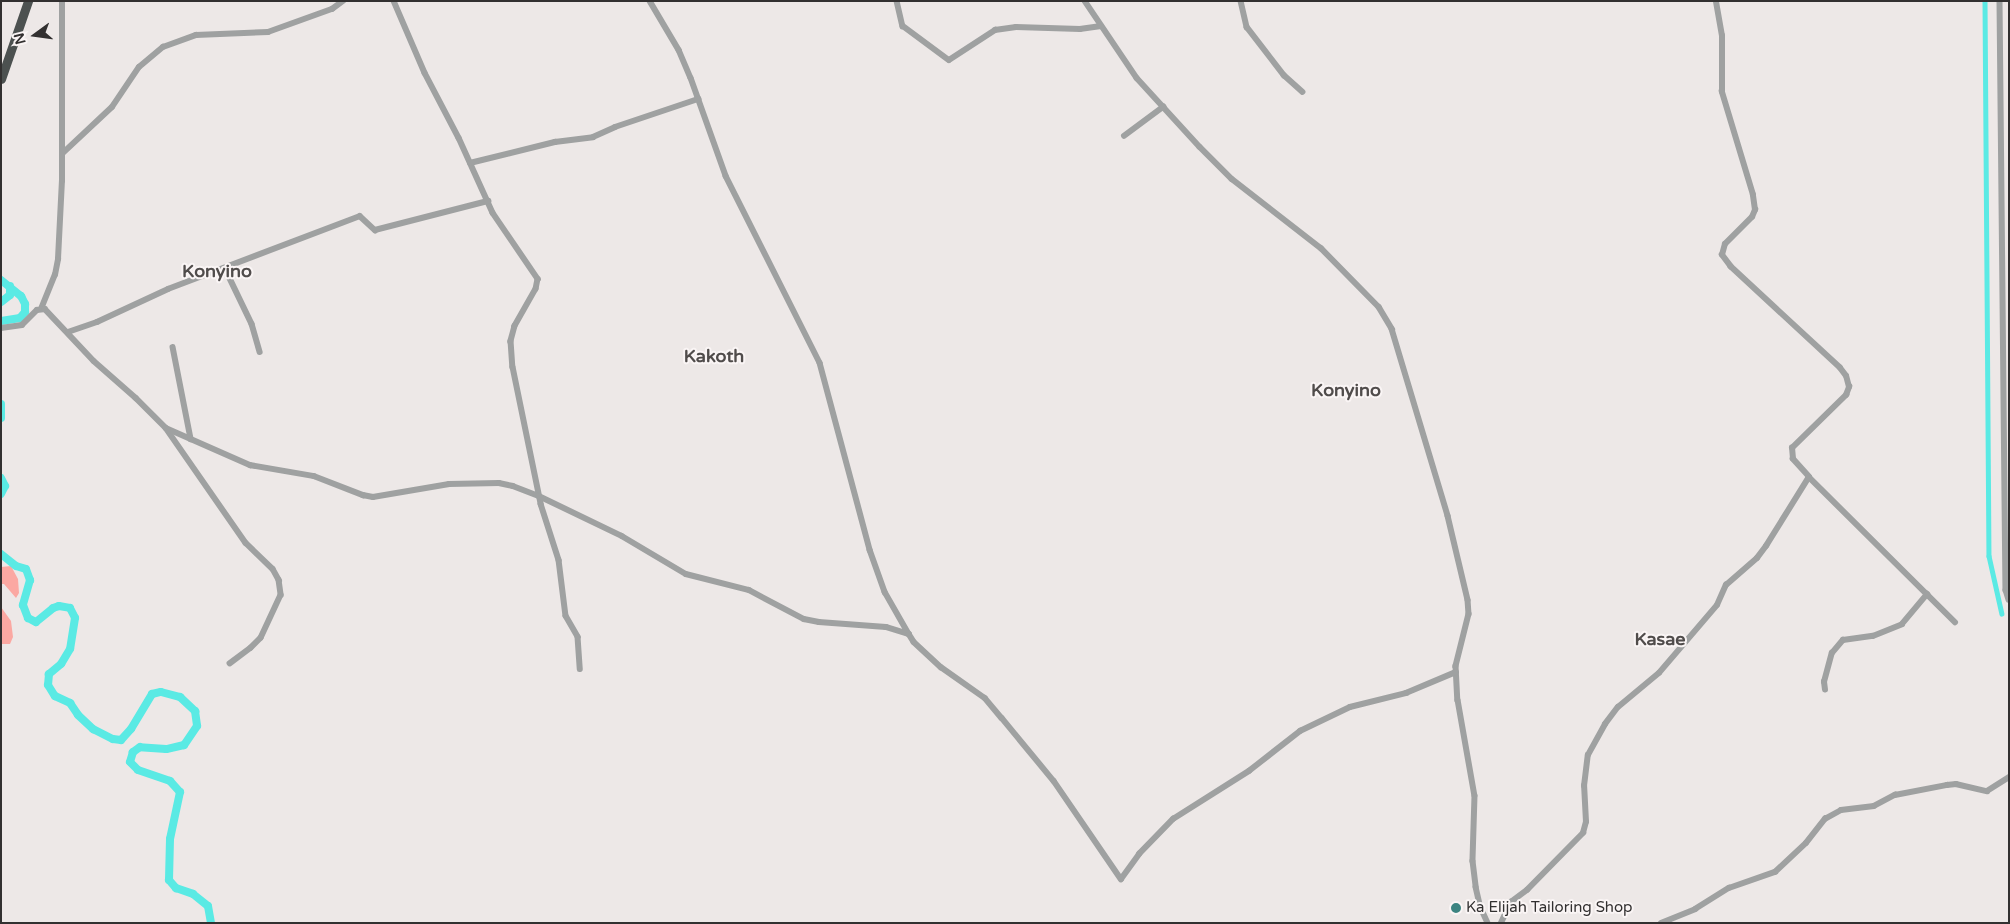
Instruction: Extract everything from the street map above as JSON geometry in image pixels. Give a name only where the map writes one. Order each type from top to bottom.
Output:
[{"type":"highway","points":[[1,79],[28,1]]},
{"type":"street","points":[[1,328],[22,325],[41,308],[56,275],[63,153],[62,1]]},
{"type":"street","points":[[63,153],[112,107],[138,68],[163,48],[196,36],[268,32],[332,8],[343,1]]},
{"type":"street","points":[[394,1],[425,73],[459,138],[498,221],[538,279],[536,289],[519,317],[511,341],[513,367],[539,496],[559,560],[566,616],[578,637],[580,669]]},
{"type":"street","points":[[650,1],[679,50],[726,176],[820,363],[870,550],[884,592],[914,642],[941,667],[978,693],[996,711],[1054,781],[1121,880],[1139,854],[1173,820],[1248,771],[1300,731],[1350,707],[1406,693],[1456,672]]},
{"type":"street","points":[[897,1],[903,26],[949,60],[995,30],[1016,27],[1080,29],[1101,26]]},
{"type":"street","points":[[1085,1],[1138,78],[1163,108],[1232,178],[1322,248],[1360,286],[1388,320],[1402,360],[1448,516],[1468,600],[1469,614],[1458,654],[1456,672],[1458,700],[1475,796],[1473,861],[1476,887],[1481,908],[1488,923]]},
{"type":"street","points":[[1241,1],[1247,27],[1284,74],[1303,92]]},
{"type":"street","points":[[1716,1],[1722,36],[1722,92],[1753,195],[1755,210],[1752,217],[1725,244],[1722,255],[1731,267],[1840,368],[1848,382],[1849,388],[1846,395],[1792,448],[1793,459],[1955,622]]},
{"type":"street","points":[[2000,1],[2006,590],[2009,600]]},
{"type":"street","points":[[470,163],[555,142],[593,138],[615,127],[698,99]]},
{"type":"street","points":[[1124,136],[1163,108]]},
{"type":"street","points":[[68,332],[97,322],[168,288],[226,268],[360,216],[375,230],[488,201]]},
{"type":"street","points":[[226,268],[252,324],[260,352]]},
{"type":"street","points":[[41,308],[45,309],[94,361],[149,410],[166,428],[246,543],[273,569],[279,580],[281,595],[261,638],[230,664]]},
{"type":"street","points":[[173,347],[191,439]]},
{"type":"street","points":[[166,428],[250,465],[314,476],[368,496],[385,496],[436,485],[480,482],[499,483],[539,496],[622,536],[686,574],[749,590],[804,619],[819,622],[886,627],[909,634]]},
{"type":"street","points":[[1501,923],[1511,902],[1534,884],[1582,833],[1586,822],[1584,786],[1588,755],[1605,724],[1618,707],[1659,673],[1717,605],[1726,585],[1762,552],[1809,477]]},
{"type":"street","points":[[1825,690],[1824,682],[1832,653],[1842,640],[1873,636],[1902,624],[1927,594]]},
{"type":"street","points":[[1661,923],[1695,909],[1729,888],[1776,872],[1806,843],[1825,819],[1842,810],[1874,806],[1895,795],[1947,785],[1956,784],[1987,791],[2009,777]]},
{"type":"shaded area","points":[[11,566],[18,579],[19,593],[16,598],[4,584],[1,584],[1,567]]},
{"type":"shaded area","points":[[1,607],[11,621],[13,637],[10,644],[1,644]]},
{"type":"waterway","points":[[1985,1],[1989,556],[2002,614]]},
{"type":"waterway","points":[[1,280],[21,296],[25,304],[25,312],[20,318],[1,321]]},
{"type":"waterway","points":[[1,302],[10,295],[10,286]]},
{"type":"waterway","points":[[1,404],[1,418]]},
{"type":"waterway","points":[[1,478],[5,486],[1,494]]},
{"type":"waterway","points":[[1,554],[16,566],[26,569],[30,580],[23,605],[28,618],[36,622],[53,608],[59,606],[70,608],[75,618],[70,649],[61,664],[49,674],[48,685],[55,696],[70,703],[78,715],[93,729],[113,739],[121,740],[131,729],[152,694],[161,692],[180,697],[195,711],[197,726],[184,745],[166,749],[140,747],[133,752],[130,762],[138,770],[170,781],[180,792],[170,839],[169,880],[176,888],[193,894],[208,906],[211,923]]},
{"type":"place","name":"Ka Elijah Tailoring Shop","points":[[1456,908]]},
{"type":"district","name":"Konyino","points":[[217,271]]},
{"type":"district","name":"Kakoth","points":[[714,356]]},
{"type":"district","name":"Konyino","points":[[1346,390]]},
{"type":"district","name":"Kasae","points":[[1660,639]]}]
